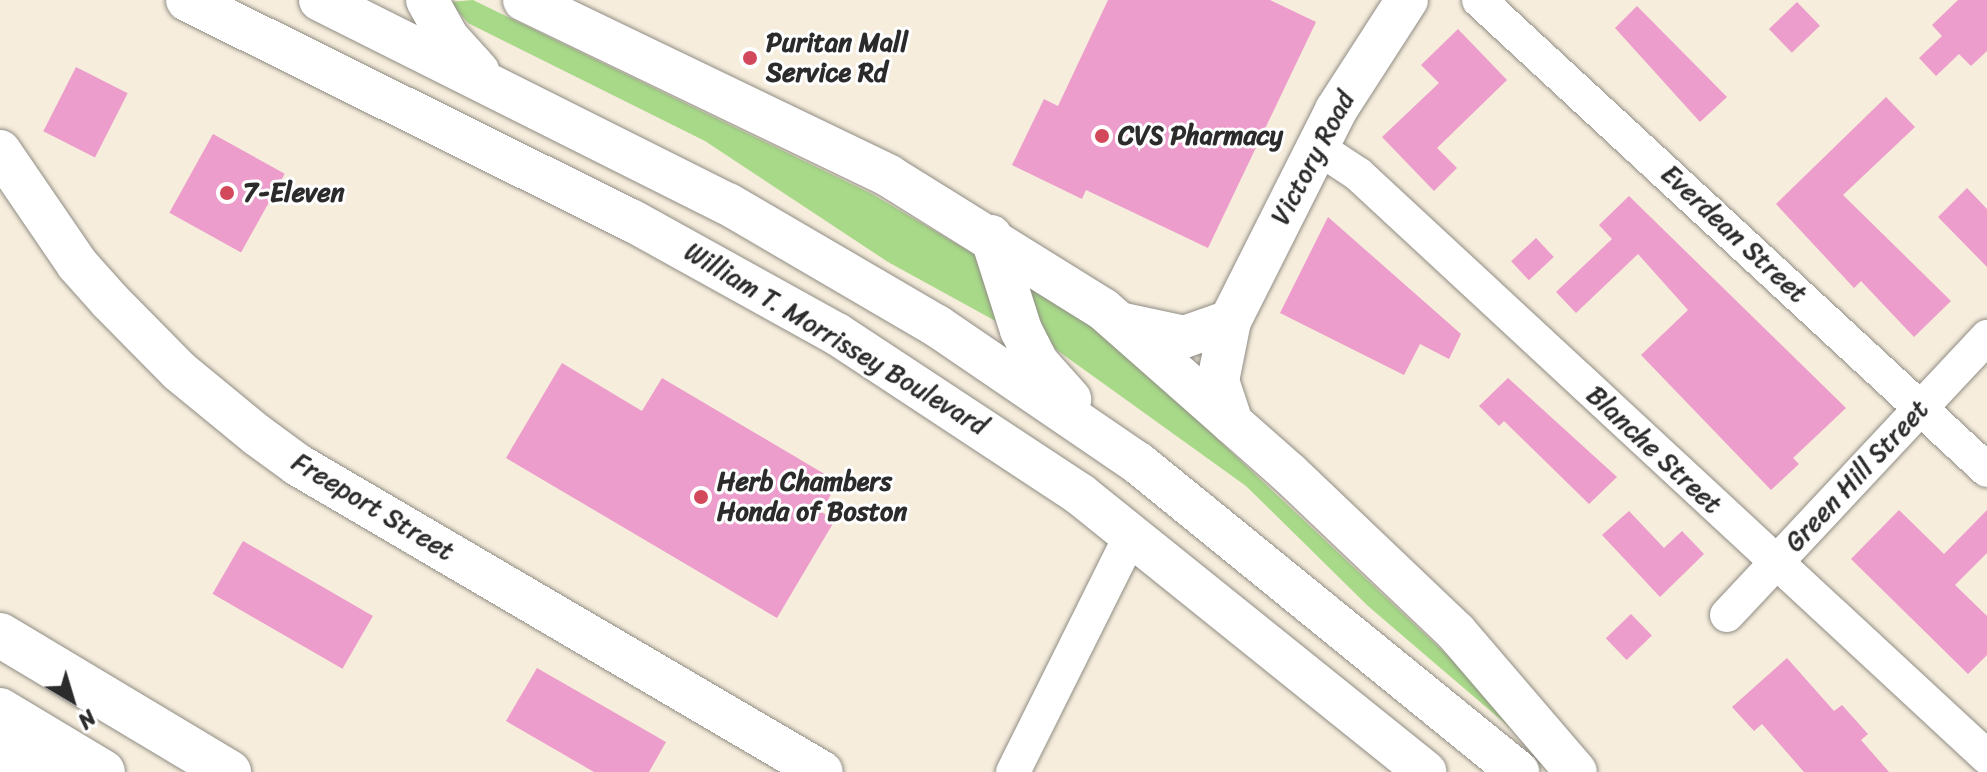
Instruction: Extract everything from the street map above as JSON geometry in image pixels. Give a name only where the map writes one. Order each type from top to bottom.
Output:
[{"type":"highway","points":[[0,635],[229,772]]},
{"type":"highway","points":[[0,667],[176,772]]},
{"type":"highway","points":[[0,710],[103,772]]},
{"type":"highway","points":[[0,747],[41,772]]},
{"type":"main road","name":"William T. Morrissey Boulevard","points":[[187,0],[577,192],[790,306],[985,428],[1132,533],[1426,772]]},
{"type":"main road","points":[[320,0],[511,95],[846,270],[989,360],[1138,463],[1518,772]]},
{"type":"main road","points":[[427,0],[462,55],[511,95]]},
{"type":"main road","points":[[524,0],[848,155],[991,236],[1123,323],[1477,652],[1576,772]]},
{"type":"main road","name":"Victory Road","points":[[1233,424],[1218,381],[1230,321],[1317,147],[1407,0]]},
{"type":"main road","name":"Freeport Street","points":[[0,151],[77,264],[110,301],[179,371],[257,435],[298,465],[822,772]]},
{"type":"main road","points":[[991,236],[1015,314],[1037,362],[1138,463]]},
{"type":"main road","points":[[1123,323],[1184,337],[1230,321]]},
{"type":"street","name":"Everdean Street","points":[[1479,0],[1987,470]]},
{"type":"street","name":"Blanche Street","points":[[1317,147],[1358,174],[1987,757]]},
{"type":"street","name":"Green Hill Street","points":[[1727,615],[1987,337]]},
{"type":"street","points":[[1013,772],[1132,533]]},
{"type":"green space","points":[[473,0],[872,194],[977,256],[1001,324],[888,262],[705,141],[468,23],[450,2]]},
{"type":"green space","points":[[1025,285],[1107,335],[1483,689],[1527,742],[1368,606],[1246,486],[1054,348],[1033,318]]},
{"type":"building","points":[[1108,0],[1270,0],[1316,22],[1208,248],[1086,190],[1082,199],[1012,165],[1044,99],[1058,106]]},
{"type":"building","points":[[1958,0],[1987,0],[1987,51],[1971,66],[1959,54],[1936,76],[1919,58],[1942,36],[1932,25]]},
{"type":"building","points":[[1797,2],[1820,26],[1792,53],[1769,29]]},
{"type":"building","points":[[1637,6],[1727,97],[1700,122],[1615,28]]},
{"type":"building","points":[[1458,29],[1507,80],[1437,148],[1457,168],[1434,191],[1382,137],[1439,83],[1421,65]]},
{"type":"building","points":[[76,67],[128,93],[95,157],[43,131]]},
{"type":"building","points":[[1886,97],[1915,127],[1843,195],[1951,301],[1914,337],[1861,281],[1854,288],[1776,204]]},
{"type":"building","name":"7-Eleven","points":[[213,134],[285,174],[241,252],[169,213]]},
{"type":"building","points":[[1967,188],[1987,209],[1987,267],[1938,217]]},
{"type":"building","points":[[1629,196],[1846,408],[1793,458],[1799,464],[1771,490],[1641,355],[1688,310],[1638,254],[1576,313],[1556,292],[1612,239],[1599,225]]},
{"type":"building","points":[[1328,217],[1461,334],[1449,359],[1420,344],[1404,375],[1280,313]]},
{"type":"building","points":[[1536,238],[1554,257],[1529,280],[1511,261]]},
{"type":"building","name":"Herb Chambers Honda of Boston","points":[[562,363],[642,411],[662,378],[838,482],[821,512],[835,520],[777,618],[506,458]]},
{"type":"building","points":[[1508,378],[1617,477],[1589,504],[1504,421],[1499,426],[1479,406]]},
{"type":"building","points":[[1899,510],[1944,554],[1987,510],[1987,553],[1955,585],[1987,616],[1987,655],[1968,674],[1851,559]]},
{"type":"building","points":[[1629,511],[1664,548],[1682,531],[1704,554],[1660,597],[1602,535]]},
{"type":"building","points":[[243,541],[373,616],[342,669],[212,594]]},
{"type":"building","points":[[1631,614],[1652,636],[1627,660],[1606,638]]},
{"type":"building","points":[[1787,658],[1834,711],[1842,705],[1868,734],[1861,740],[1889,772],[1804,772],[1762,724],[1754,731],[1732,707]]},
{"type":"building","points":[[537,668],[666,742],[649,772],[594,772],[506,721]]},
{"type":"place","name":"Puritan Mall Service Rd","points":[[750,58]]},
{"type":"place","name":"CVS Pharmacy","points":[[1102,136]]},
{"type":"place","name":"7-Eleven","points":[[227,193]]},
{"type":"place","name":"Herb Chambers Honda of Boston","points":[[701,497]]}]
